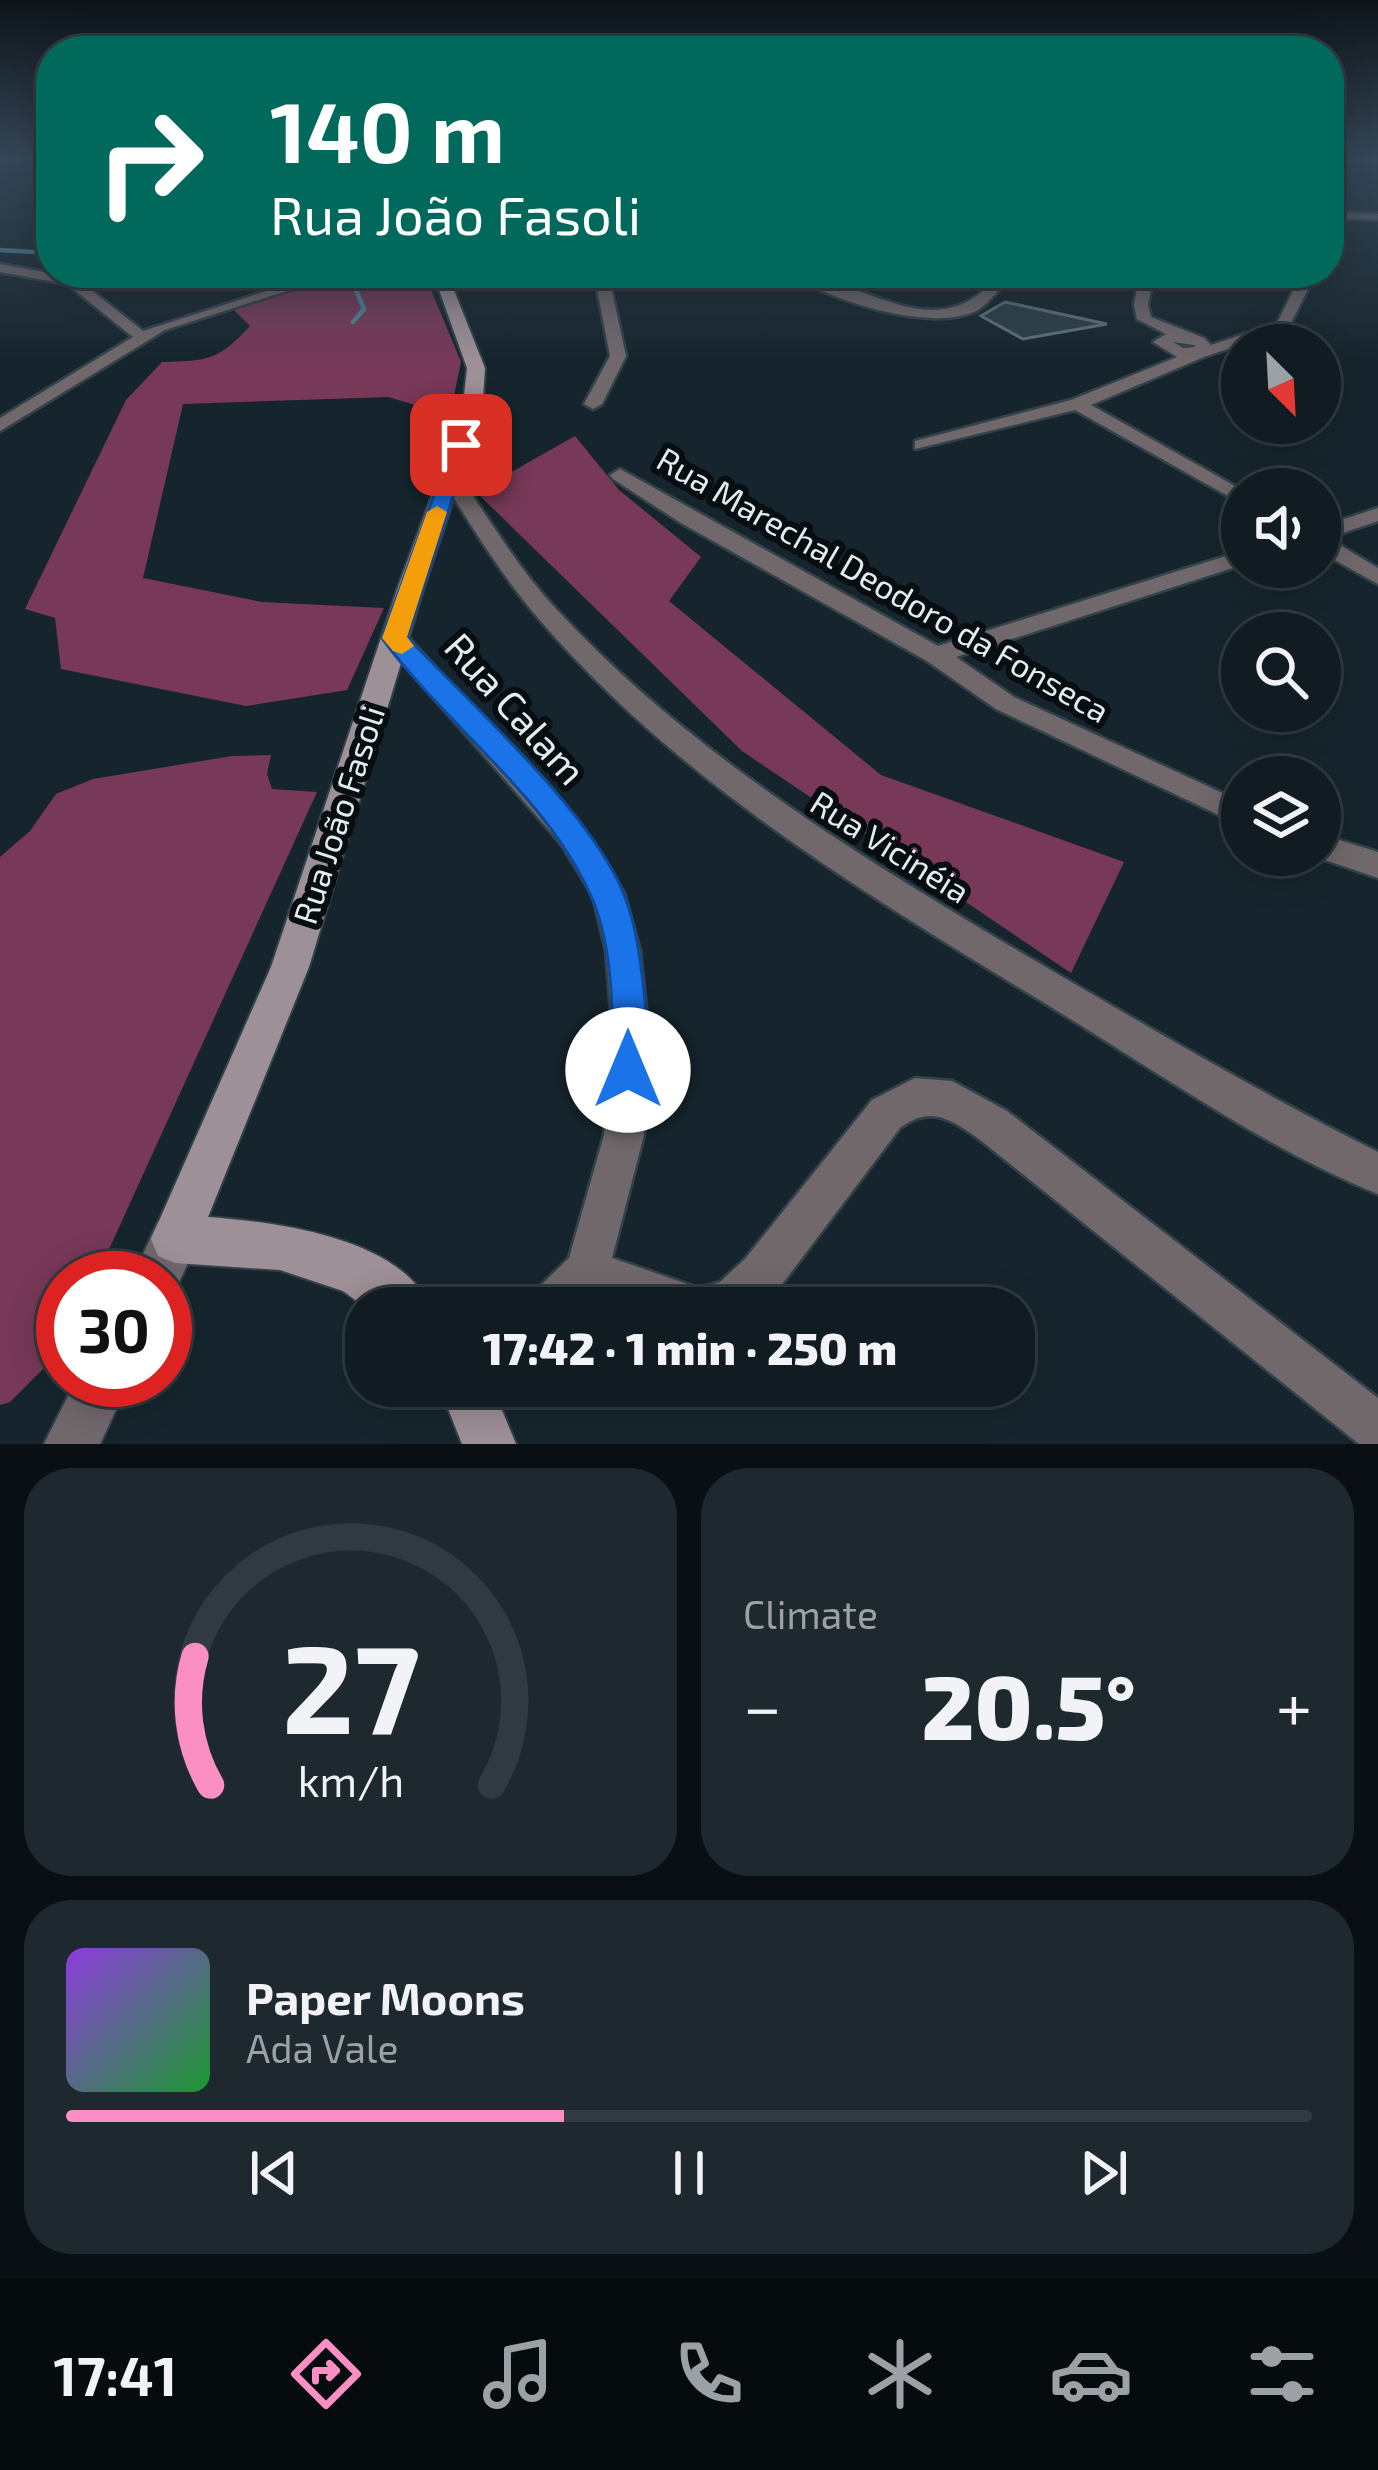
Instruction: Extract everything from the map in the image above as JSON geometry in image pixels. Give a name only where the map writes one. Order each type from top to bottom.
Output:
[{"type":"main road","name":"Rua João Fasoli","points":[[168,1251],[290,967],[394,638],[472,414],[476,368],[446,288]]},
{"type":"main road","points":[[192,1256],[280,1246],[356,1271],[378,1287]]},
{"type":"main road","points":[[474,1407],[489,1444]]},
{"type":"street","points":[[0,268],[36,275]]},
{"type":"street","points":[[80,288],[142,337]]},
{"type":"street","points":[[0,426],[142,337],[220,306],[283,288]]},
{"type":"street","points":[[593,404],[618,356],[604,288]]},
{"type":"street","points":[[833,288],[874,304],[920,314],[957,310],[987,298],[992,288]]},
{"type":"street","points":[[1133,288],[1125,293],[1133,319],[1164,346],[1195,346],[1240,341],[1283,326],[1303,288]]},
{"type":"street","points":[[1145,288],[1144,319],[1195,346]]},
{"type":"street","points":[[1130,381],[1162,359],[1164,346]]},
{"type":"street","points":[[922,445],[1077,404],[1195,346]]},
{"type":"street","points":[[1077,404],[1221,486]]},
{"type":"street","name":"Rua Marechal Deodoro da Fonseca","points":[[620,475],[688,519],[936,655],[1005,703],[1221,805]]},
{"type":"street","name":"Rua Vicinéia","points":[[450,476],[550,616],[703,759],[767,811],[855,870],[1273,1121],[1378,1174]]},
{"type":"street","points":[[1341,527],[1378,514]]},
{"type":"street","points":[[1341,555],[1378,577]]},
{"type":"street","points":[[936,655],[1221,565]]},
{"type":"street","name":"Rua Calam","points":[[394,638],[521,775],[573,837],[608,893],[622,951],[631,1037],[624,1135],[587,1271],[571,1287]]},
{"type":"street","points":[[1341,853],[1378,865]]},
{"type":"street","points":[[748,1287],[886,1114],[906,1097],[932,1093],[959,1102],[993,1125],[1378,1428]]},
{"type":"street","points":[[587,1271],[633,1287]]},
{"type":"street","points":[[71,1444],[90,1407]]},
{"type":"shaded area","points":[[300,288],[430,288],[461,362],[450,415],[388,397],[183,404],[143,578],[262,602],[384,608],[347,690],[246,706],[61,669],[55,618],[25,609],[126,400],[162,362],[202,359],[230,346],[250,326],[231,307]]},
{"type":"shaded area","points":[[575,436],[619,490],[701,557],[669,601],[881,775],[1124,862],[1071,973],[742,751],[476,492]]},
{"type":"shaded area","points":[[271,755],[267,774],[272,789],[317,792],[108,1251],[36,1251],[36,1376],[10,1402],[0,1405],[0,857],[30,831],[56,794],[93,779],[232,756]]},
{"type":"building","points":[[1005,302],[1107,324],[1023,339],[981,316]]},
{"type":"waterway","points":[[0,250],[36,252]]},
{"type":"waterway","points":[[353,322],[364,309],[355,288]]},
{"type":"slow traffic","points":[[402,646],[394,638],[437,512]]},
{"type":"route","points":[[461,445],[394,638],[521,775],[573,837],[608,893],[622,951],[631,1037],[628,1070]]}]
